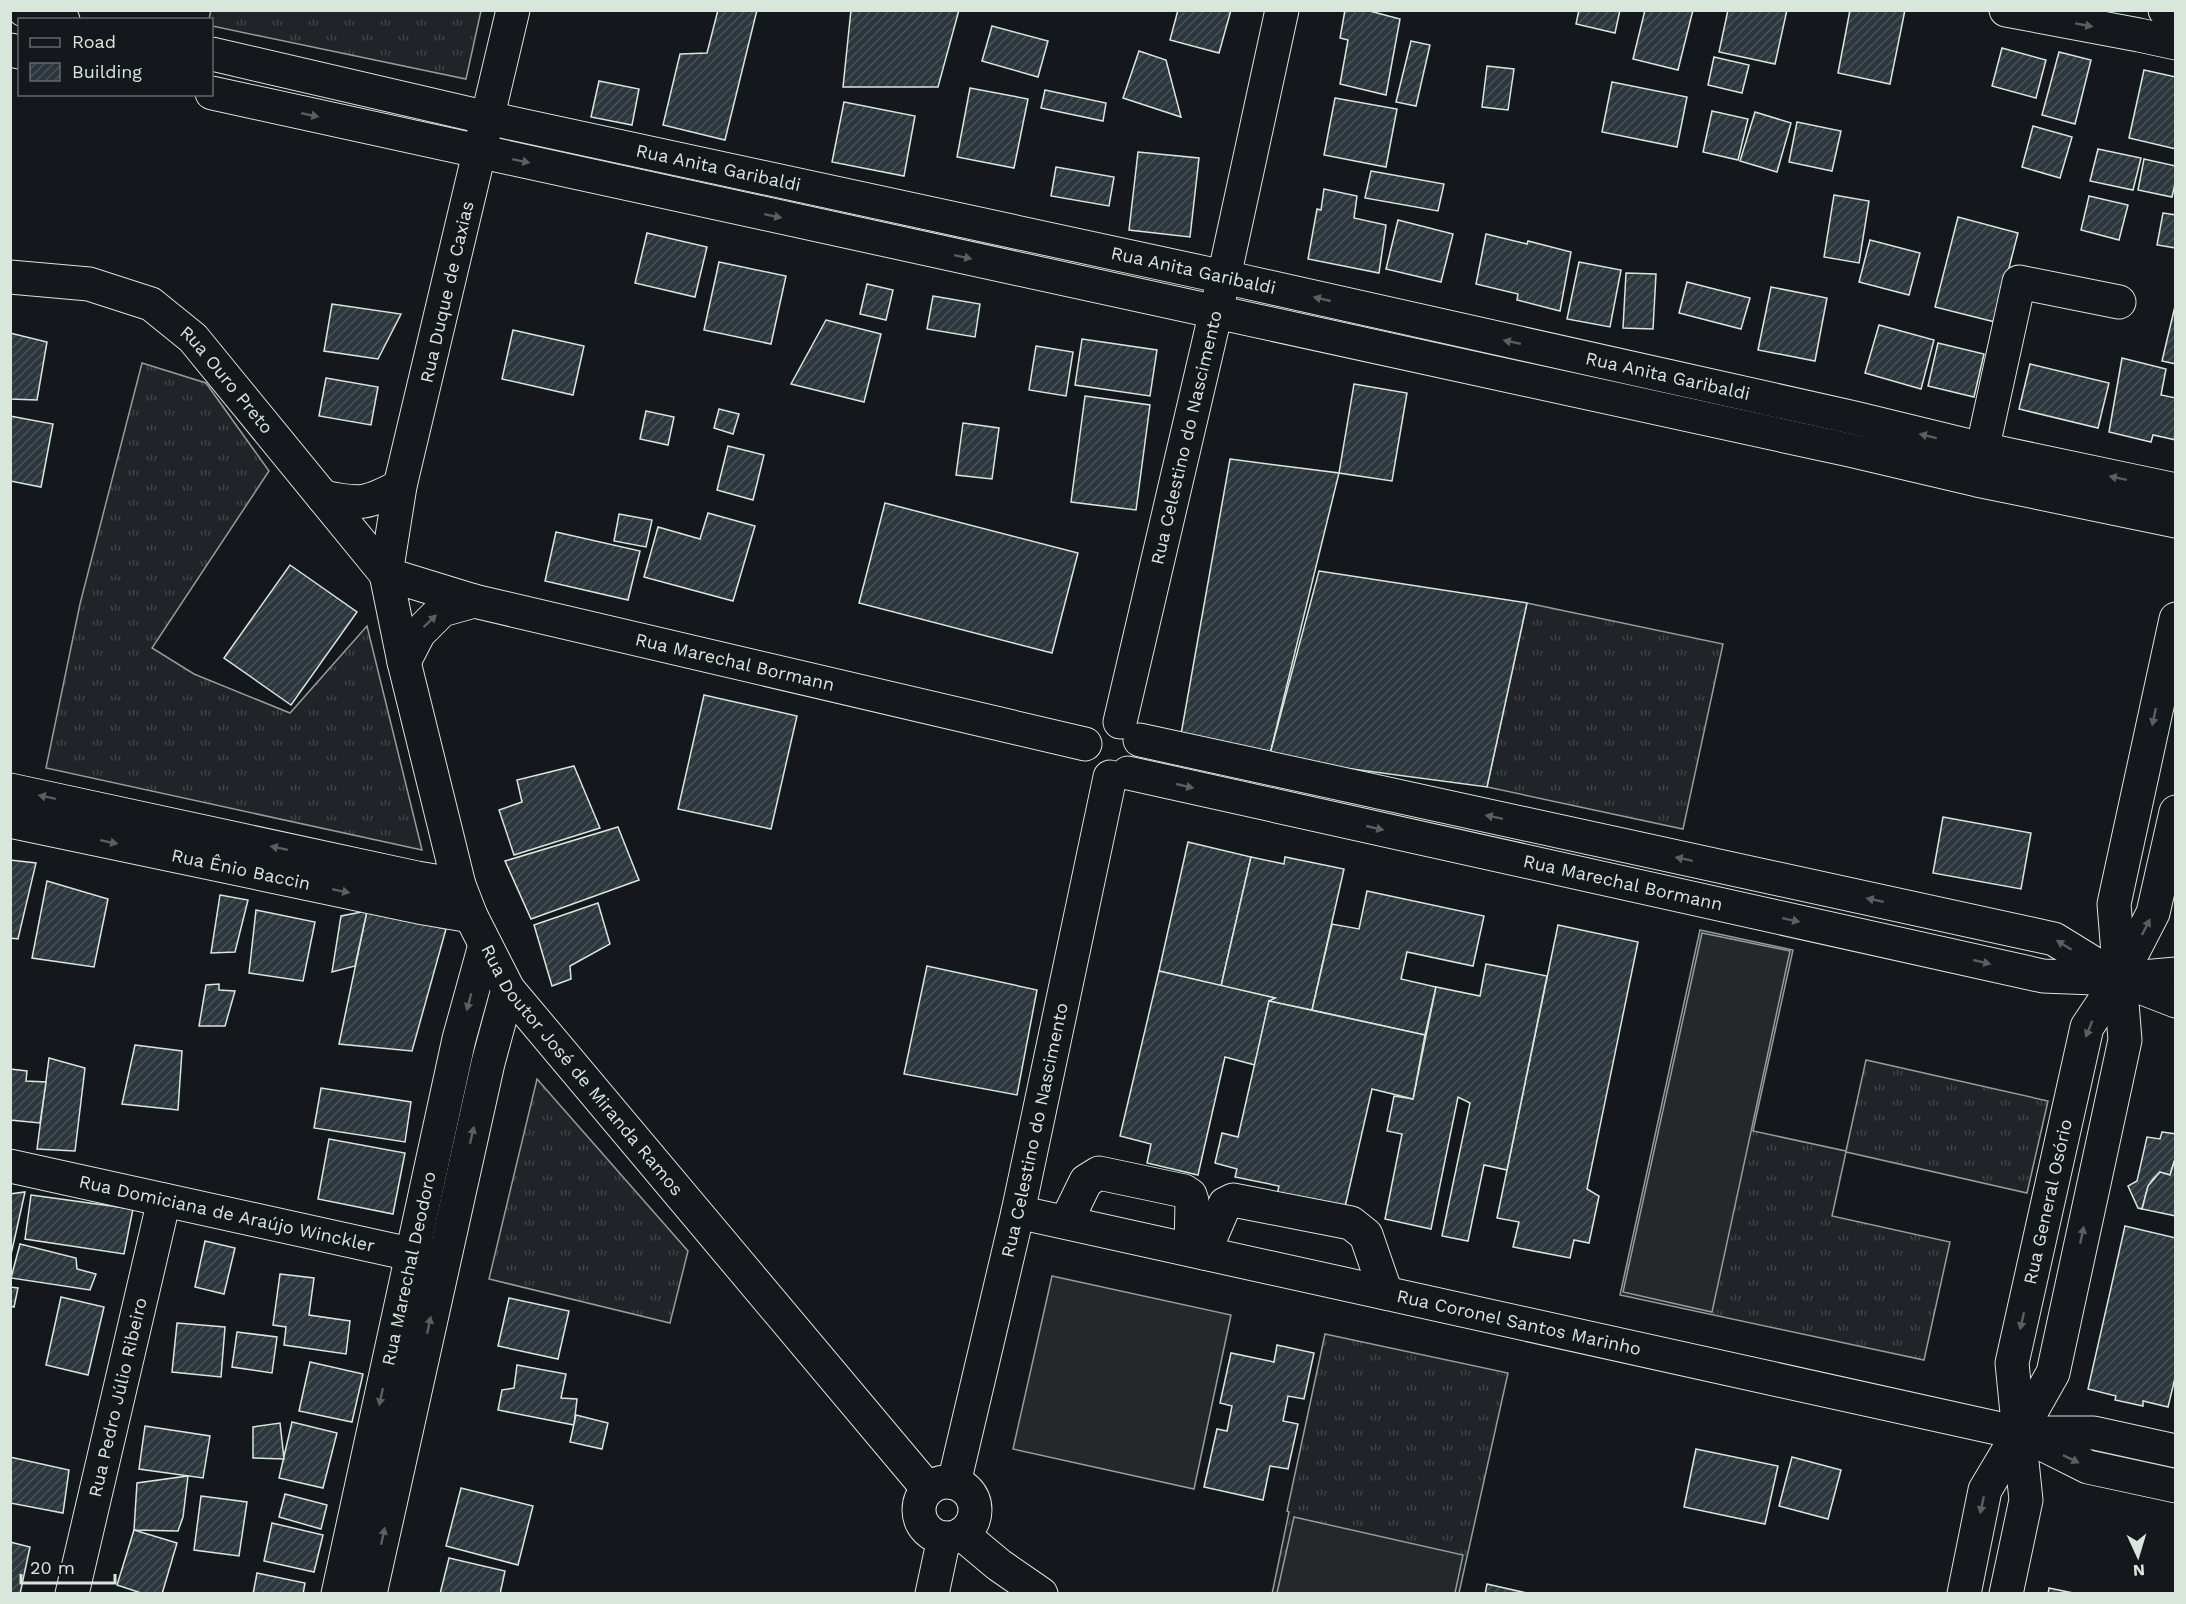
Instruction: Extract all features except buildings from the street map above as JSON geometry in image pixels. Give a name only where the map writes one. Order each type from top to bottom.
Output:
[{"type":"street","points":[[24,10],[55,18]]},
{"type":"street","name":"Rua Duque de Caxias","points":[[386,574],[400,486],[513,10]]},
{"type":"street","name":"Rua Celestino do Nascimento","points":[[1130,731],[1216,312],[1282,10]]},
{"type":"street","points":[[2006,10],[2141,23],[2175,43]]},
{"type":"street","points":[[2165,10],[2175,13]]},
{"type":"street","name":"Rua Anita Garibaldi","points":[[213,54],[488,118],[1855,418],[1979,464],[2175,521]]},
{"type":"street","points":[[278,108],[288,72]]},
{"type":"street","name":"Rua Anita Garibaldi","points":[[213,93],[1849,450],[1979,464],[2175,490]]},
{"type":"street","points":[[739,208],[745,174]]},
{"type":"street","points":[[887,240],[895,206]]},
{"type":"street","points":[[1024,271],[1033,236]]},
{"type":"street","name":"Rua Ouro Preto","points":[[10,277],[89,284],[151,304],[193,338],[386,574]]},
{"type":"street","points":[[1979,464],[2019,282],[2119,302]]},
{"type":"street","points":[[1419,356],[1425,322]]},
{"type":"street","points":[[1556,386],[1563,353]]},
{"type":"street","points":[[1709,419],[1716,387]]},
{"type":"street","points":[[1849,450],[1855,418]]},
{"type":"street","points":[[323,497],[352,503],[376,499],[400,486]]},
{"type":"street","name":"Rua Marechal Bormann","points":[[386,574],[474,601],[1085,744]]},
{"type":"street","name":"Rua Doutor José de Miranda Ramos","points":[[386,574],[404,662],[459,885],[484,945],[508,989],[941,1486]]},
{"type":"street","points":[[404,662],[419,633],[442,610],[474,601]]},
{"type":"street","points":[[1964,1593],[1985,1490],[2053,1373],[2125,1040],[2114,904],[2137,798],[2170,670],[2175,619]]},
{"type":"street","points":[[1111,721],[1130,731],[1140,759],[1135,767],[1119,775],[1094,770],[1085,754],[1088,736],[1102,723],[1111,721]]},
{"type":"street","name":"Rua Marechal Bormann","points":[[1130,731],[1294,774],[2054,939],[2119,979],[2175,1001]]},
{"type":"street","points":[[1287,808],[1294,774]]},
{"type":"street","name":"Rua Celestino do Nascimento","points":[[941,1486],[1018,1212],[1119,775]]},
{"type":"street","name":"Rua Marechal Bormann","points":[[1119,775],[1287,808],[2043,976],[2119,979],[2175,974]]},
{"type":"street","name":"Rua Ênio Baccin","points":[[10,790],[78,820],[232,853],[424,908],[471,916]]},
{"type":"street","points":[[2137,798],[2175,806]]},
{"type":"street","name":"Rua General Osório","points":[[2006,1593],[2026,1500],[2012,1363],[2087,1027],[2119,979],[2153,913],[2175,812]]},
{"type":"street","name":"Rua Ênio Baccin","points":[[10,821],[78,820]]},
{"type":"street","points":[[1526,861],[1534,826]]},
{"type":"street","name":"Rua Ênio Baccin","points":[[232,853],[459,885]]},
{"type":"street","points":[[1758,912],[1766,876]]},
{"type":"street","points":[[1912,947],[1922,910]]},
{"type":"street","name":"Rua Marechal Deodoro","points":[[370,1593],[383,1461],[412,1254],[459,1039],[484,945]]},
{"type":"street","name":"Rua Marechal Deodoro","points":[[338,1593],[383,1461],[444,1261],[488,1063],[508,989]]},
{"type":"street","points":[[2060,1151],[2099,1157]]},
{"type":"street","name":"Rua Domiciana de Araújo Winckler","points":[[10,1166],[444,1261]]},
{"type":"street","points":[[1066,1222],[1086,1181],[1099,1173],[1184,1191],[1190,1195],[1192,1202],[1198,1252]]},
{"type":"street","name":"Rua Pedro Júlio Ribeiro","points":[[72,1593],[164,1200]]},
{"type":"street","points":[[1198,1252],[1225,1204],[1233,1200],[1351,1223],[1366,1235],[1386,1293]]},
{"type":"street","name":"Rua Coronel Santos Marinho","points":[[1018,1212],[2019,1433],[2094,1433],[2175,1451]]},
{"type":"street","points":[[2033,1273],[2072,1281]]},
{"type":"street","name":"Rua Coronel Santos Marinho","points":[[2019,1433],[2088,1467],[2175,1486]]},
{"type":"street","points":[[932,1593],[953,1536],[974,1520],[975,1511],[970,1493],[941,1486],[919,1505],[922,1523],[927,1531],[935,1536],[953,1536],[1041,1593]]},
{"type":"green space","points":[[211,10],[481,10],[466,79],[213,26],[213,18],[209,18]]},
{"type":"green space","points":[[142,363],[206,383],[269,471],[152,648],[194,674],[290,713],[367,626],[422,850],[46,768],[80,604]]},
{"type":"green space","points":[[1527,603],[1723,644],[1683,829],[1487,787]]},
{"type":"green space","points":[[1700,930],[1793,950],[1753,1131],[1846,1151],[1866,1060],[2048,1101],[2027,1193],[1846,1152],[1832,1216],[1950,1242],[1924,1360],[1620,1295]]},
{"type":"green space","points":[[537,1079],[688,1251],[670,1323],[489,1279]]},
{"type":"green space","points":[[1325,1334],[1508,1373],[1459,1593],[1272,1594],[1289,1512],[1287,1511]]},
{"type":"shaded area","points":[[1702,933],[1790,951],[1712,1312],[1623,1292]]},
{"type":"shaded area","points":[[1052,1276],[1231,1315],[1194,1489],[1013,1449]]},
{"type":"shaded area","points":[[1294,1517],[1463,1555],[1455,1593],[1277,1593]]}]
